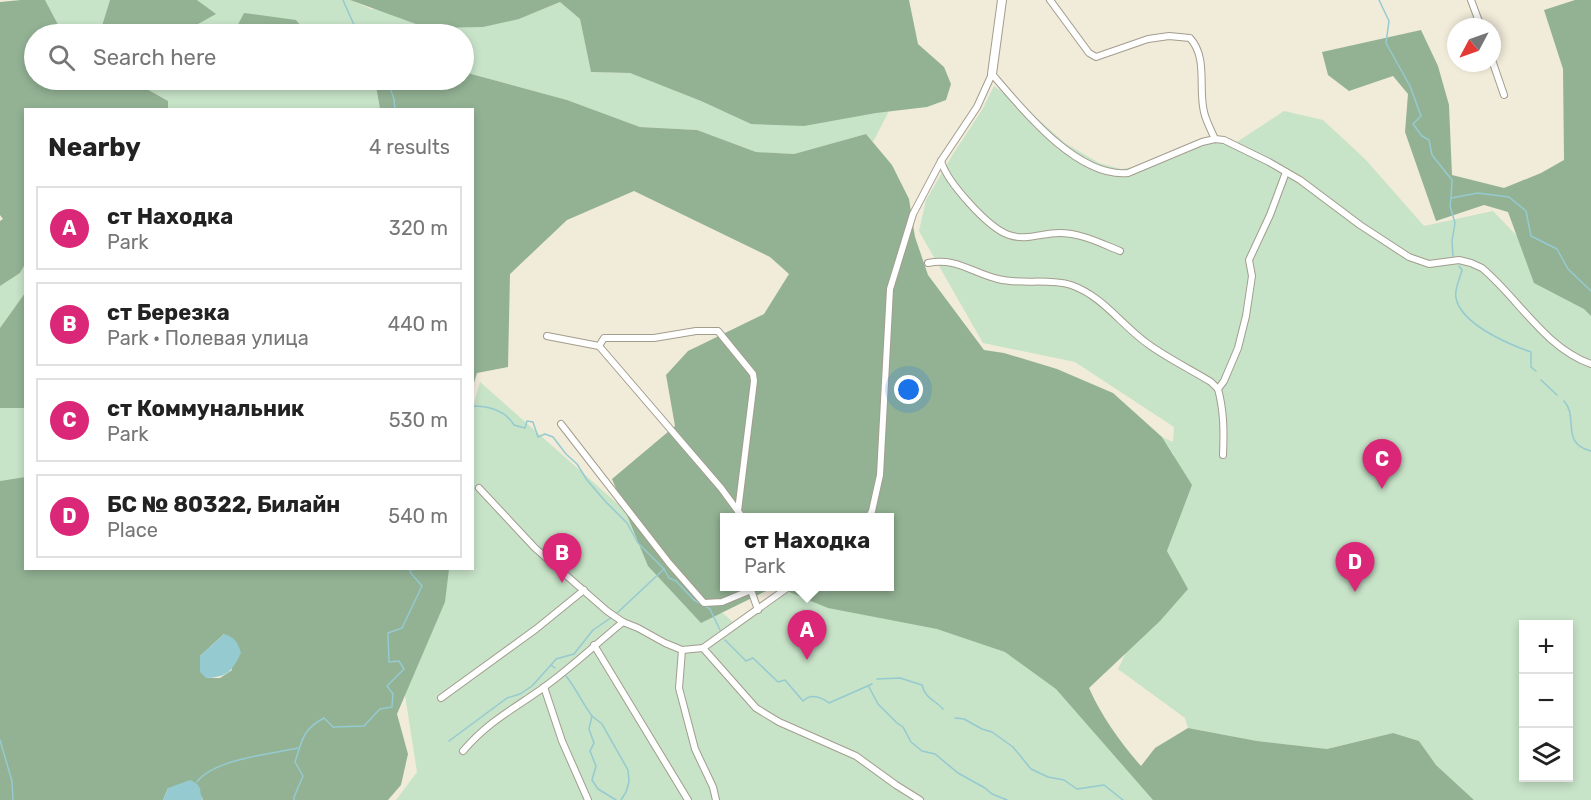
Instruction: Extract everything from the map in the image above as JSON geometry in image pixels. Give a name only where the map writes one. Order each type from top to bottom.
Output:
[{"type":"street","points":[[871,513],[880,475],[890,289],[913,214],[942,161],[977,106],[992,74],[1002,0]]},
{"type":"street","points":[[1050,0],[1089,53],[1096,57],[1148,39],[1169,36],[1191,38],[1198,46],[1201,58],[1204,111],[1215,138]]},
{"type":"street","points":[[1471,0],[1478,18]]},
{"type":"street","points":[[1496,72],[1504,95]]},
{"type":"street","points":[[992,74],[1044,132],[1076,157],[1117,174],[1128,173],[1202,142],[1215,138],[1224,140],[1286,172],[1409,257],[1428,264],[1459,261],[1482,268],[1552,340],[1575,358],[1591,364]]},
{"type":"street","points":[[942,161],[944,170],[961,195],[1008,235],[1028,237],[1072,233],[1120,251]]},
{"type":"street","points":[[1218,388],[1224,381],[1233,359],[1246,316],[1252,276],[1249,261],[1270,216],[1286,172]]},
{"type":"street","points":[[928,263],[954,262],[995,279],[1059,283],[1073,286],[1088,294],[1119,317],[1130,331],[1149,345],[1211,381],[1218,388],[1225,430],[1223,455]]},
{"type":"street","points":[[599,346],[604,338],[654,338],[718,330],[753,374],[754,381],[738,511]]},
{"type":"street","points":[[547,336],[599,346],[721,488],[738,511]]},
{"type":"street","points":[[561,423],[669,563],[704,603],[722,602],[746,591]]},
{"type":"street","points":[[479,488],[535,548],[620,621],[682,650],[703,648],[783,591]]},
{"type":"street","points":[[441,698],[528,635],[584,590]]},
{"type":"street","points":[[754,591],[758,610]]},
{"type":"street","points":[[463,751],[476,735],[502,714],[544,687],[620,621]]},
{"type":"street","points":[[594,645],[688,800]]},
{"type":"street","points":[[703,648],[756,708],[779,722],[856,756],[920,800]]},
{"type":"street","points":[[682,650],[679,688],[695,749],[713,787],[716,800]]},
{"type":"street","points":[[544,687],[562,741],[588,800]]},
{"type":"green space","points":[[45,0],[110,0],[103,24],[58,24]]},
{"type":"green space","points":[[45,0],[58,24],[24,24],[24,90],[149,90],[168,101],[168,108],[24,108],[24,266],[20,273],[0,286],[0,221],[3,219],[0,215],[0,2]]},
{"type":"green space","points":[[110,0],[197,0],[216,14],[198,24],[103,24]]},
{"type":"green space","points":[[197,0],[350,0],[371,9],[519,19],[560,2],[580,19],[591,72],[630,73],[751,124],[889,111],[873,142],[866,134],[794,154],[756,152],[697,130],[640,127],[567,100],[474,75],[474,24],[299,24],[296,20],[275,24],[198,24],[215,14]]},
{"type":"green space","points":[[350,0],[909,0],[918,44],[944,67],[951,84],[946,100],[927,107],[876,113],[804,126],[751,124],[630,73],[591,72],[580,19],[560,2],[519,19],[483,27],[474,27],[474,24],[416,24]]},
{"type":"green space","points":[[1575,0],[1591,0],[1591,316],[1584,309],[1534,283],[1508,212],[1484,205],[1436,221],[1405,132],[1408,94],[1393,76],[1349,91],[1328,75],[1322,52],[1421,30],[1438,66],[1449,105],[1452,175],[1504,188],[1541,173],[1564,160],[1563,69],[1544,10]]},
{"type":"green space","points":[[244,13],[296,20],[299,24],[238,24]]},
{"type":"green space","points":[[474,75],[567,100],[640,127],[697,130],[756,152],[794,154],[866,134],[892,165],[909,199],[915,237],[928,275],[984,350],[1004,353],[1057,369],[1113,393],[1162,437],[1192,485],[1167,551],[1188,589],[1160,621],[1089,688],[1112,729],[1141,766],[1155,748],[1188,728],[1257,741],[1327,749],[1393,733],[1419,741],[1436,765],[1474,800],[1153,800],[1056,689],[1005,652],[937,629],[828,608],[787,591],[894,591],[894,513],[720,513],[720,591],[766,591],[701,623],[648,566],[612,479],[675,426],[666,375],[688,351],[764,314],[789,274],[770,257],[634,191],[567,220],[510,274],[508,367],[477,373],[474,383],[474,108],[380,108],[377,90],[474,90]]},
{"type":"green space","points":[[994,86],[1030,112],[1065,143],[1099,163],[1121,169],[1135,167],[1212,136],[1225,137],[1237,142],[1284,111],[1323,120],[1366,160],[1424,226],[1493,211],[1591,313],[1591,800],[1474,800],[1436,765],[1419,741],[1393,733],[1327,749],[1257,741],[1188,728],[1185,718],[1118,669],[1171,558],[1167,551],[1174,533],[1174,455],[1162,437],[1173,442],[1174,427],[1075,362],[983,343],[919,231],[926,200],[982,110]]},
{"type":"green space","points":[[149,90],[377,90],[380,108],[168,108],[168,101]]},
{"type":"green space","points":[[24,266],[24,294],[0,328],[0,286],[20,273]]},
{"type":"green space","points":[[24,294],[24,408],[0,408],[0,328]]},
{"type":"green space","points":[[480,382],[645,528],[705,597],[735,624],[780,591],[894,591],[894,588],[1024,645],[1160,800],[396,800],[417,772],[405,695],[435,570],[474,570],[474,404]]},
{"type":"green space","points":[[0,408],[24,408],[24,477],[0,481]]},
{"type":"green space","points":[[24,477],[24,570],[449,570],[445,602],[397,714],[408,754],[401,785],[388,800],[203,800],[202,797],[168,788],[163,800],[0,800],[0,481]],"holes":[[[224,634],[232,670],[220,678],[206,678],[200,656]]]},
{"type":"water","points":[[224,634],[235,641],[241,653],[228,672],[206,678],[200,672],[200,656]]},
{"type":"water","points":[[190,780],[199,786],[203,800],[163,800],[168,788]]},
{"type":"waterway","points":[[343,0],[354,24]]},
{"type":"waterway","points":[[1379,0],[1389,21],[1386,43],[1410,86],[1421,116],[1413,124],[1422,136],[1429,140],[1432,155],[1452,180],[1451,198],[1478,193],[1509,197],[1526,211],[1531,236],[1557,249],[1568,269],[1591,291]]},
{"type":"waterway","points":[[391,90],[395,108]]},
{"type":"waterway","points":[[1451,198],[1450,206],[1455,223],[1452,241],[1453,256]]},
{"type":"waterway","points":[[1459,266],[1462,270],[1456,288],[1456,298],[1460,307],[1467,316],[1487,332],[1531,352],[1531,367],[1536,371]]},
{"type":"waterway","points":[[1541,380],[1557,395]]},
{"type":"waterway","points":[[1564,401],[1568,407],[1576,442],[1591,451]]},
{"type":"waterway","points":[[474,406],[501,412],[514,425],[525,428],[527,421],[533,422],[538,437],[545,434],[553,437],[605,501],[627,523],[638,543],[664,569],[669,578],[676,581],[701,604]]},
{"type":"waterway","points":[[616,614],[664,569]]},
{"type":"waterway","points":[[294,800],[303,776],[295,762],[304,736],[312,726],[324,718],[333,727],[364,726],[380,709],[392,707],[393,694],[387,686],[404,669],[399,661],[389,662],[388,633],[402,628],[422,586],[410,572],[411,570]]},
{"type":"waterway","points":[[705,606],[710,609],[720,630]]},
{"type":"waterway","points":[[555,668],[551,665],[556,659],[574,654],[593,630],[612,617]]},
{"type":"waterway","points":[[725,640],[746,661],[753,658],[778,682],[785,680],[803,701],[809,697],[816,697],[829,703],[872,684]]},
{"type":"waterway","points":[[449,741],[507,698],[520,694],[532,686],[551,665]]},
{"type":"waterway","points":[[566,676],[592,716],[589,729],[594,743],[590,751],[596,766],[592,780],[598,789],[616,800]]},
{"type":"waterway","points":[[877,679],[900,678],[922,685],[928,696],[943,709]]},
{"type":"waterway","points":[[869,687],[878,704],[903,727],[911,742],[922,751],[935,754],[958,773],[992,794],[1007,800]]},
{"type":"waterway","points":[[592,716],[602,724],[628,770],[629,782],[621,800]]},
{"type":"waterway","points":[[955,718],[964,719],[992,732],[1013,747],[1031,769],[1048,777],[1064,780],[1077,789],[1104,785],[1123,800]]},
{"type":"waterway","points":[[0,740],[12,781],[13,800]]},
{"type":"waterway","points":[[197,782],[205,774],[229,763],[298,748]]},
{"type":"place","name":"ст Коммунальник","points":[[1382,489]]},
{"type":"place","name":"ст Березка","points":[[562,583]]},
{"type":"place","name":"БС № 80322, Билайн","points":[[1355,592]]},
{"type":"place","name":"ст Находка","points":[[807,660]]}]
